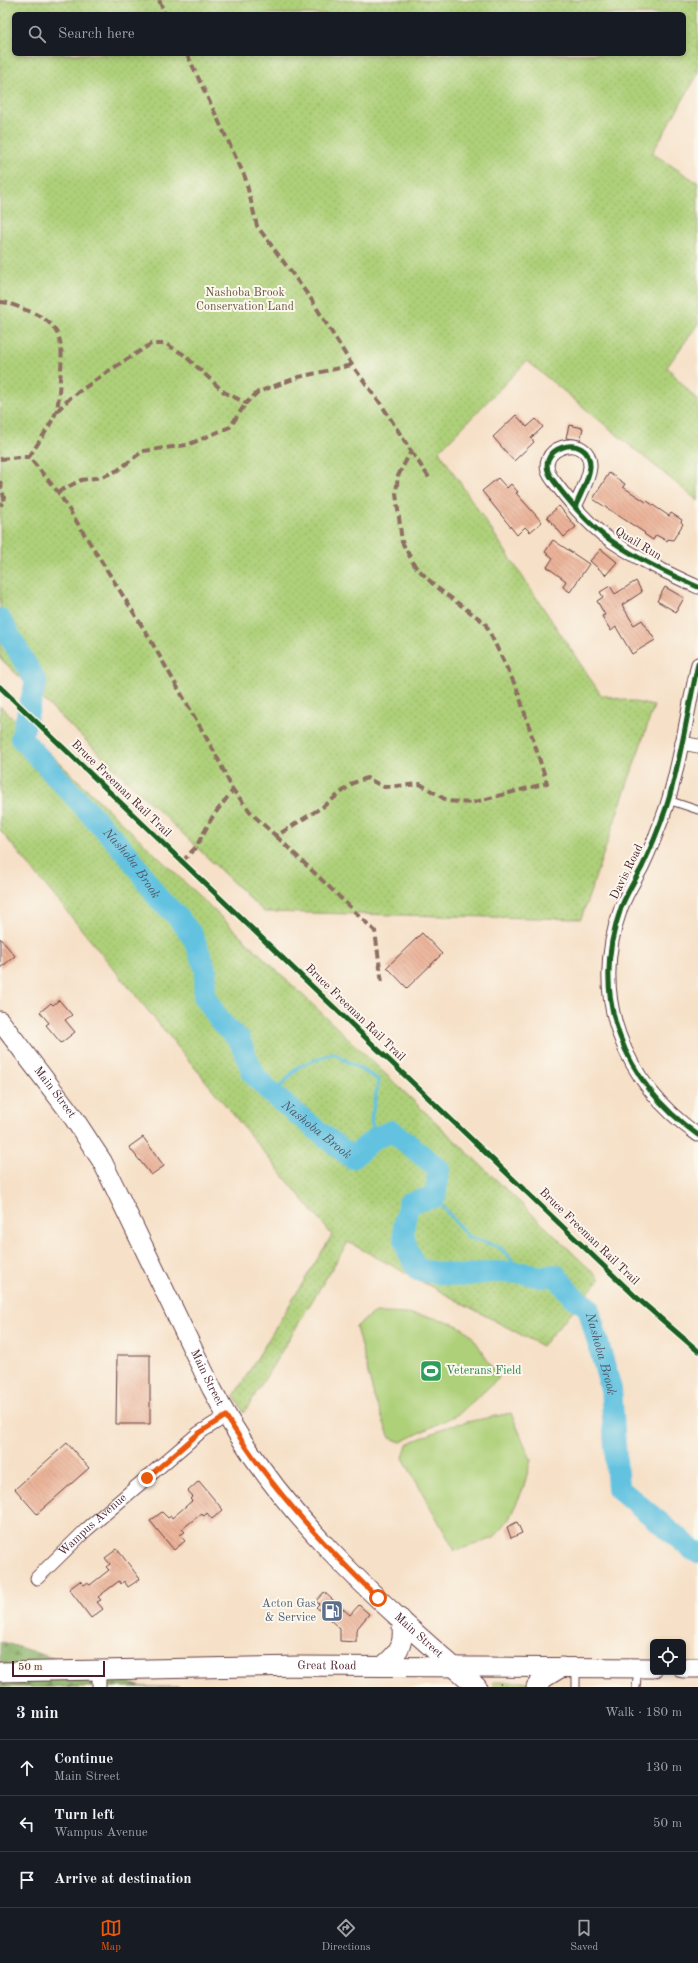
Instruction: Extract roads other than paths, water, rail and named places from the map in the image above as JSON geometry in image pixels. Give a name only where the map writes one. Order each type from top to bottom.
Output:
[{"type":"main road","name":"Main Street","points":[[0,1021],[71,1114],[102,1161],[226,1416],[265,1474],[300,1518],[328,1548],[453,1667],[477,1687]]},
{"type":"main road","points":[[383,1666],[395,1656],[403,1643],[402,1619]]},
{"type":"main road","name":"Great Road","points":[[0,1672],[99,1678],[299,1666],[646,1668]]},
{"type":"main road","points":[[536,1687],[544,1678],[569,1667]]},
{"type":"main road","points":[[686,1668],[698,1668]]},
{"type":"street","name":"Quail Run","points":[[575,507],[603,534],[640,559],[698,587]]},
{"type":"street","name":"Davis Road","points":[[698,664],[682,743],[668,800],[654,839],[622,906],[615,927],[610,956],[610,992],[619,1034],[637,1074],[664,1108],[698,1135]]},
{"type":"street","points":[[682,743],[698,746]]},
{"type":"street","name":"Wampus Avenue","points":[[37,1578],[86,1530],[199,1433],[226,1416]]},
{"type":"lane","points":[[668,800],[698,810]]},
{"type":"lane","points":[[569,1667],[576,1687]]},
{"type":"lane","points":[[636,1687],[646,1668]]},
{"type":"waterway","name":"Nashoba Brook","points":[[0,619],[36,682],[21,738],[130,857],[158,898],[175,914],[192,935],[206,970],[204,996],[223,1025],[239,1039],[254,1075],[273,1095],[352,1158],[375,1138],[392,1131],[439,1169],[435,1197],[409,1203],[404,1223],[404,1238],[406,1245],[418,1270],[459,1276],[492,1272],[525,1273],[540,1277],[556,1275],[572,1296],[588,1307],[611,1389],[618,1488],[693,1550],[698,1552]]},
{"type":"waterway","points":[[273,1095],[298,1067],[333,1053],[379,1080],[371,1119],[375,1138]]},
{"type":"waterway","points":[[435,1197],[468,1237],[498,1246],[525,1273]]},
{"type":"place","name":"Veterans Field","points":[[431,1371]]},
{"type":"place","name":"Acton Gas & Service","points":[[332,1611]]},
{"type":"park label","name":"Nashoba Brook Conservation Land","points":[[245,300]]}]
